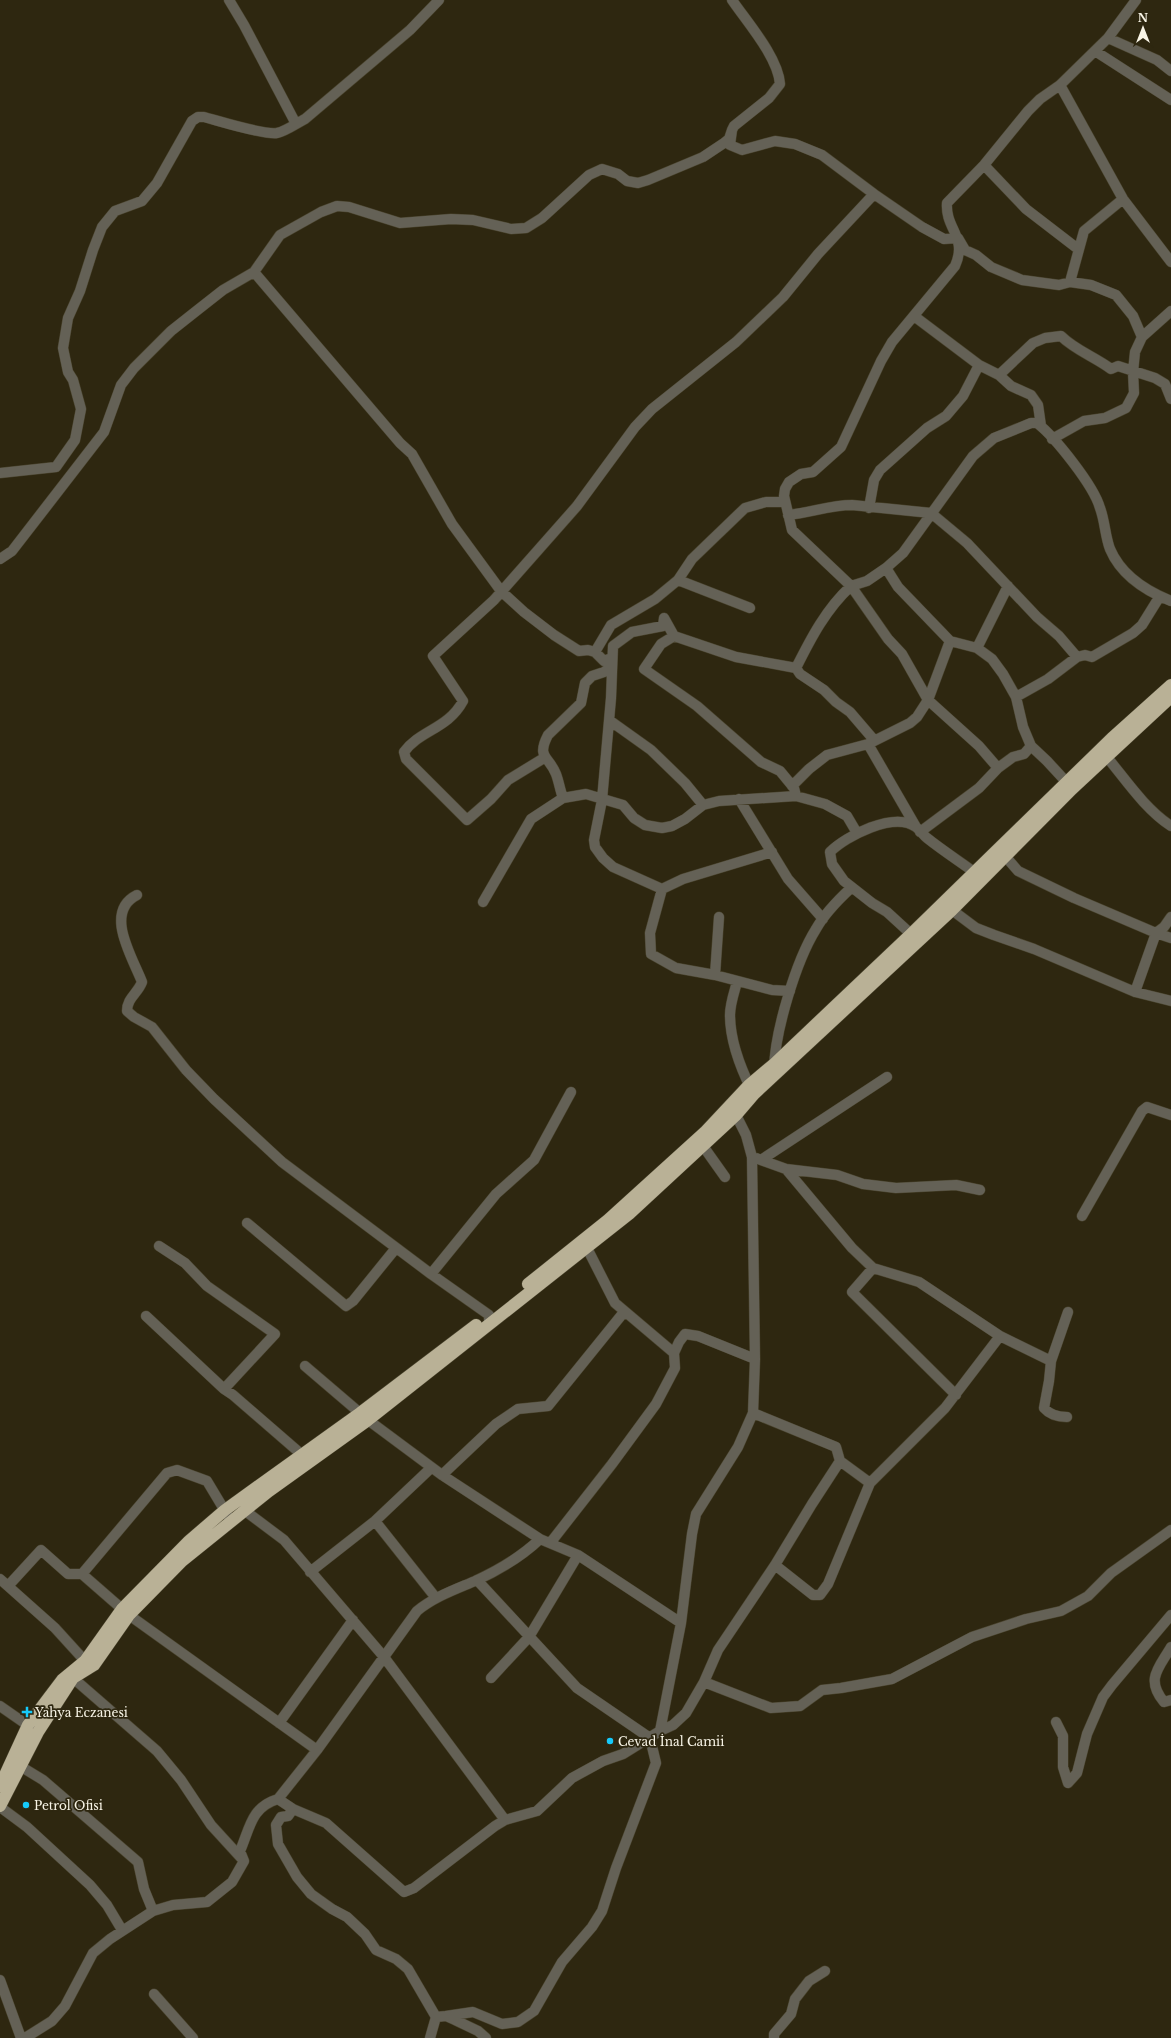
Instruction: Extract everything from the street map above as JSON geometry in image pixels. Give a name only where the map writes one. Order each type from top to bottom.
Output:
[{"type":"highway","points":[[2,1790],[20,1766],[33,1729],[73,1678],[89,1663],[126,1612],[182,1561],[228,1516],[364,1416],[630,1214],[736,1115],[752,1090],[774,1064],[974,872],[1070,785],[1171,686]]},
{"type":"highway","points":[[489,1320],[608,1220],[752,1090],[774,1076],[952,910],[1005,856],[1070,785],[1106,756],[1171,697]]},
{"type":"highway","points":[[228,1516],[244,1510],[306,1458]]},
{"type":"highway","points":[[0,1807],[2,1790],[33,1729],[62,1680],[89,1663]]},
{"type":"street","points":[[228,0],[244,25],[296,124]]},
{"type":"street","points":[[0,473],[56,468],[75,440],[81,409],[73,380],[68,372],[63,348],[67,325],[102,226],[116,211],[142,201],[157,183],[192,121],[198,117],[244,128],[277,133],[296,124],[305,119],[410,30],[439,0]]},
{"type":"street","points":[[0,559],[12,551],[104,432],[121,385],[134,368],[170,331],[224,290],[254,272],[280,235],[321,212],[337,206],[349,207],[400,222],[459,220],[521,229],[542,218],[589,174],[602,170],[618,174],[627,181],[638,183],[703,157],[724,144],[729,139],[732,130],[769,98],[780,84],[778,70],[767,51],[732,0]]},
{"type":"street","points":[[1136,0],[1108,38],[1060,85],[1040,99],[1028,111],[984,165],[947,203],[946,211],[948,218],[965,250],[976,255],[991,267],[1022,280],[1059,285],[1070,282],[1091,285],[1116,295],[1133,316],[1142,338]]},
{"type":"street","points":[[1108,38],[1157,60],[1171,71]]},
{"type":"street","points":[[1095,51],[1171,100]]},
{"type":"street","points":[[1060,85],[1123,199],[1171,262]]},
{"type":"street","points":[[732,130],[730,145],[742,150],[775,141],[795,144],[822,154],[874,194],[922,227],[944,239],[958,238]]},
{"type":"street","points":[[984,165],[1026,209],[1078,249]]},
{"type":"street","points":[[544,758],[508,780],[491,799],[467,820],[406,759],[404,752],[410,744],[443,724],[458,711],[463,701],[433,656],[501,591],[577,506],[635,427],[674,390],[736,342],[783,297],[818,254],[874,194]]},
{"type":"street","points":[[1070,282],[1084,231],[1123,199]]},
{"type":"street","points":[[958,238],[959,257],[955,266],[892,342],[881,361],[841,447],[813,472],[801,474],[789,482],[784,496],[792,530],[851,586],[888,639],[902,654],[928,700],[979,746],[998,768]]},
{"type":"street","points":[[254,272],[400,443],[412,454],[452,524],[501,591],[524,612],[554,635],[579,651],[588,650],[595,652],[604,661],[612,662]]},
{"type":"street","points":[[1052,439],[1084,420],[1105,418],[1126,408],[1134,393],[1133,372],[1136,352],[1142,338],[1171,311]]},
{"type":"street","points":[[914,316],[979,365],[999,375],[1011,386],[1031,395],[1038,405],[1041,426]]},
{"type":"street","points":[[999,375],[1033,343],[1045,338],[1061,336],[1070,345],[1100,361],[1111,369],[1118,366],[1155,378],[1165,384],[1171,399]]},
{"type":"street","points":[[869,508],[874,480],[880,470],[927,428],[946,416],[963,396],[979,365]]},
{"type":"street","points":[[796,668],[822,620],[837,599],[851,586],[867,581],[886,568],[903,553],[973,456],[994,438],[1031,423],[1037,423],[1041,426],[1093,489],[1100,507],[1110,549],[1116,560],[1138,584],[1171,601]]},
{"type":"street","points":[[595,652],[612,625],[655,599],[678,580],[692,559],[745,508],[766,502],[785,502]]},
{"type":"street","points":[[788,516],[812,512],[838,505],[931,513],[967,543],[1037,617],[1059,636],[1077,657]]},
{"type":"street","points":[[886,568],[898,588],[950,641],[977,648],[992,659],[1003,674],[1016,697],[1023,727],[1031,746],[1070,785]]},
{"type":"street","points":[[678,580],[750,608]]},
{"type":"street","points":[[977,648],[1008,586]]},
{"type":"street","points":[[1016,697],[1048,679],[1077,657],[1085,655],[1092,657],[1134,633],[1142,625],[1160,596]]},
{"type":"street","points":[[662,889],[613,867],[603,858],[595,847],[594,840],[602,800],[609,720],[613,646],[632,632],[663,626],[664,618],[674,636],[736,657],[796,668],[800,674],[824,690],[836,702],[850,712],[871,742],[918,829]]},
{"type":"street","points":[[674,636],[661,644],[644,669],[697,706],[761,762],[780,771],[792,786],[796,796]]},
{"type":"street","points":[[792,786],[809,769],[827,756],[871,742],[910,723],[928,700],[950,641]]},
{"type":"street","points":[[563,798],[555,773],[544,758],[543,749],[548,735],[581,703],[585,683],[592,676],[604,672],[612,662]]},
{"type":"street","points":[[609,720],[651,750],[685,783],[703,805]]},
{"type":"street","points":[[918,829],[979,788],[998,768],[1013,757],[1024,754],[1031,746]]},
{"type":"street","points":[[1106,756],[1139,797],[1160,818],[1171,826]]},
{"type":"street","points":[[483,902],[531,819],[563,798],[586,794],[623,805],[634,818],[645,825],[658,828],[672,826],[685,819],[703,805],[739,799],[796,796],[825,804],[847,816],[857,833]]},
{"type":"street","points":[[739,799],[788,879],[823,919]]},
{"type":"street","points":[[911,934],[887,912],[851,888],[832,864],[830,852],[836,846],[857,833],[890,823],[902,822],[918,829],[974,872]]},
{"type":"street","points":[[772,852],[683,879],[662,889],[650,933],[651,954],[676,968],[715,975],[772,990],[790,991]]},
{"type":"street","points":[[1005,856],[1018,871],[1074,898],[1171,938]]},
{"type":"street","points":[[774,1076],[776,1041],[790,991],[803,956],[815,930],[837,900],[851,888]]},
{"type":"street","points":[[137,895],[129,900],[122,912],[123,940],[142,982],[127,1002],[127,1011],[134,1017],[152,1027],[186,1070],[282,1162],[431,1274],[489,1320]]},
{"type":"street","points":[[952,910],[976,928],[1034,949],[1135,992],[1171,1001]]},
{"type":"street","points":[[715,975],[719,916]]},
{"type":"street","points":[[1135,992],[1156,933],[1164,927],[1171,917]]},
{"type":"street","points":[[737,982],[731,1001],[730,1016],[741,1066],[752,1090]]},
{"type":"street","points":[[757,1158],[887,1077]]},
{"type":"street","points":[[431,1274],[496,1194],[534,1160],[571,1092]]},
{"type":"street","points":[[1082,1216],[1142,1111],[1147,1107],[1171,1115]]},
{"type":"street","points":[[660,1731],[681,1623],[692,1534],[696,1514],[738,1447],[753,1413],[757,1158],[736,1115]]},
{"type":"street","points":[[702,1146],[725,1177]]},
{"type":"street","points":[[757,1158],[786,1169],[837,1175],[863,1184],[896,1188],[956,1185],[980,1190]]},
{"type":"street","points":[[786,1169],[852,1248],[873,1268],[919,1282],[1000,1336],[1051,1361]]},
{"type":"street","points":[[248,1223],[346,1306],[353,1302],[396,1248]]},
{"type":"street","points":[[159,1246],[184,1263],[207,1286],[276,1334],[224,1389]]},
{"type":"street","points":[[587,1248],[615,1303],[674,1353]]},
{"type":"street","points":[[873,1268],[852,1292],[956,1395]]},
{"type":"street","points":[[442,1475],[496,1424],[518,1409],[548,1406],[624,1312]]},
{"type":"street","points":[[1067,1417],[1058,1417],[1048,1413],[1044,1408],[1051,1361],[1068,1312]]},
{"type":"street","points":[[146,1316],[224,1389],[233,1395],[306,1458]]},
{"type":"street","points":[[550,1542],[612,1464],[656,1404],[675,1368],[674,1353],[678,1342],[685,1334],[698,1336],[755,1359]]},
{"type":"street","points":[[776,1565],[813,1594],[820,1595],[828,1584],[870,1483],[946,1408],[1000,1336]]},
{"type":"street","points":[[305,1366],[364,1416],[431,1468],[540,1539],[578,1555],[681,1623]]},
{"type":"street","points":[[753,1413],[836,1447],[840,1461],[870,1483]]},
{"type":"street","points":[[278,1799],[293,1808],[326,1823],[404,1892],[414,1888],[495,1826],[505,1820],[537,1811],[572,1778],[603,1760],[624,1754],[673,1724],[686,1713],[704,1682],[718,1650],[776,1565],[812,1504],[840,1461]]},
{"type":"street","points":[[310,1572],[375,1521],[431,1468]]},
{"type":"street","points":[[82,1574],[167,1473],[177,1470],[207,1481],[228,1516]]},
{"type":"street","points":[[244,1510],[284,1540],[310,1572],[353,1620],[384,1657],[505,1820]]},
{"type":"street","points":[[375,1521],[436,1598]]},
{"type":"street","points":[[704,1682],[771,1708],[800,1706],[822,1690],[892,1679],[972,1637],[1026,1619],[1061,1611],[1088,1596],[1111,1574],[1171,1530]]},
{"type":"street","points":[[244,1862],[240,1851],[255,1813],[266,1803],[278,1799],[317,1750],[417,1611],[436,1598],[477,1580],[521,1557],[540,1539]]},
{"type":"street","points":[[89,1663],[56,1628],[4,1582],[41,1550],[68,1574],[82,1574],[126,1612],[317,1750]]},
{"type":"street","points":[[491,1678],[529,1637],[578,1555]]},
{"type":"street","points":[[441,2017],[473,2012],[502,2024],[518,2022],[534,2011],[562,1962],[592,1927],[602,1911],[616,1868],[656,1763],[650,1738],[577,1688],[477,1580]]},
{"type":"street","points":[[1056,1722],[1063,1736],[1063,1767],[1068,1783],[1076,1773],[1087,1734],[1103,1697],[1171,1615]]},
{"type":"street","points":[[279,1723],[353,1620]]},
{"type":"street","points":[[1171,1647],[1160,1661],[1154,1676],[1157,1693],[1164,1702],[1171,1700]]},
{"type":"street","points":[[73,1678],[157,1751],[180,1780],[211,1825],[244,1862]]},
{"type":"street","points":[[0,1706],[33,1729]]},
{"type":"street","points":[[20,1766],[43,1780],[138,1862],[144,1889],[153,1911]]},
{"type":"street","points":[[0,1807],[27,1827],[90,1885],[107,1905],[122,1930]]},
{"type":"street","points":[[293,1808],[288,1816],[281,1817],[276,1825],[278,1844],[297,1877],[311,1894],[332,1909],[347,1916],[365,1934],[376,1950],[396,1959],[408,1969],[441,2017],[478,2031],[486,2038]]},
{"type":"street","points":[[25,2038],[52,2021],[65,2006],[93,1953],[122,1930],[153,1911],[173,1905],[207,1902],[232,1882],[244,1862]]},
{"type":"street","points":[[774,2038],[774,2034],[791,2014],[795,1999],[809,1981],[825,1971]]},
{"type":"street","points":[[0,1980],[21,2038]]},
{"type":"street","points":[[154,1994],[193,2038]]},
{"type":"street","points":[[430,2038],[441,2017]]},
{"type":"place","name":"Yahya Eczanesi","points":[[27,1712]]},
{"type":"place","name":"Cevad İnal Camii","points":[[610,1741]]},
{"type":"place","name":"Petrol Ofisi","points":[[26,1805]]}]
